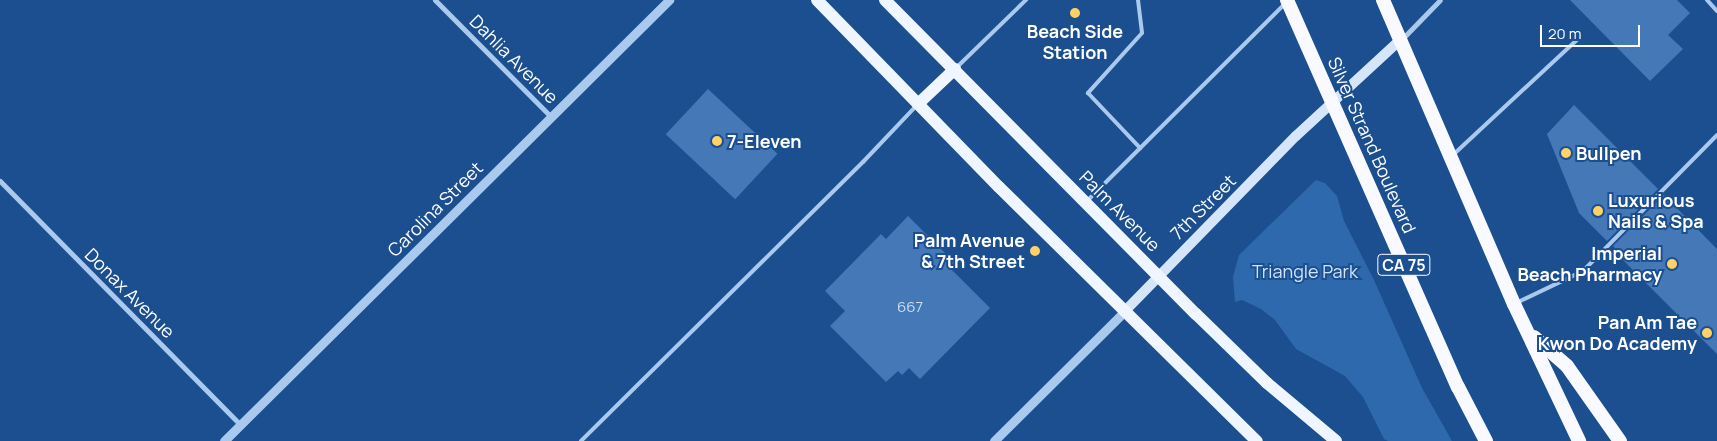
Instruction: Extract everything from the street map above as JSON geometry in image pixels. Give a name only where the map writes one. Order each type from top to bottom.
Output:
[{"type":"highway","name":"Silver Strand Boulevard","points":[[1287,0],[1458,386],[1486,441]]},
{"type":"highway","points":[[1383,0],[1514,304],[1579,441]]},
{"type":"highway","points":[[1529,333],[1566,366],[1620,441]]},
{"type":"main road","points":[[817,0],[1124,312],[1256,441]]},
{"type":"main road","name":"Palm Avenue","points":[[885,0],[1267,383],[1336,441]]},
{"type":"main road","name":"7th Street","points":[[1124,312],[1332,102],[1400,40]]},
{"type":"main road","points":[[918,104],[955,69]]},
{"type":"street","name":"Dahlia Avenue","points":[[435,0],[551,117]]},
{"type":"street","name":"Carolina Street","points":[[224,441],[669,0]]},
{"type":"street","name":"7th Street","points":[[1400,40],[1440,0]]},
{"type":"street","name":"Donax Avenue","points":[[0,181],[241,425]]},
{"type":"street","name":"7th Street","points":[[994,441],[1124,312]]},
{"type":"lane","points":[[955,69],[1026,0]]},
{"type":"lane","points":[[1138,0],[1142,33],[1088,92],[1140,148]]},
{"type":"lane","points":[[1086,202],[1287,0]]},
{"type":"lane","points":[[1706,0],[1717,10]]},
{"type":"lane","points":[[1450,158],[1580,37]]},
{"type":"lane","points":[[581,441],[856,169],[918,104]]},
{"type":"lane","points":[[1514,304],[1583,271],[1717,135]]},
{"type":"green space","name":"Triangle Park","points":[[1316,180],[1325,183],[1337,196],[1344,221],[1374,280],[1422,388],[1452,441],[1388,441],[1384,439],[1363,397],[1345,376],[1296,349],[1275,320],[1261,309],[1242,300],[1235,302],[1233,277],[1239,255]]},
{"type":"building","points":[[1570,0],[1677,0],[1690,13],[1668,35],[1683,49],[1650,81]]},
{"type":"building","name":"7-Eleven","points":[[708,89],[777,154],[735,199],[666,134]]},
{"type":"building","points":[[1574,105],[1658,189],[1607,241],[1579,213],[1547,134]]},
{"type":"building","name":"Imperial Beach Pharmacy","points":[[1664,195],[1717,249],[1717,354],[1621,258],[1623,256],[1613,246]]},
{"type":"building","points":[[908,216],[957,265],[952,270],[990,308],[920,379],[909,368],[902,375],[898,371],[886,382],[830,326],[845,311],[825,291],[881,234],[886,239]]},
{"type":"place","name":"Beach Side Station","points":[[1075,13]]},
{"type":"place","name":"7-Eleven","points":[[717,141]]},
{"type":"place","name":"Bullpen","points":[[1566,153]]},
{"type":"place","name":"Luxurious Nails & Spa","points":[[1598,211]]},
{"type":"place","name":"Palm Avenue & 7th Street","points":[[1035,251]]},
{"type":"place","name":"Imperial Beach Pharmacy","points":[[1672,264]]},
{"type":"place","name":"Pan Am Tae Kwon Do Academy","points":[[1707,333]]}]
